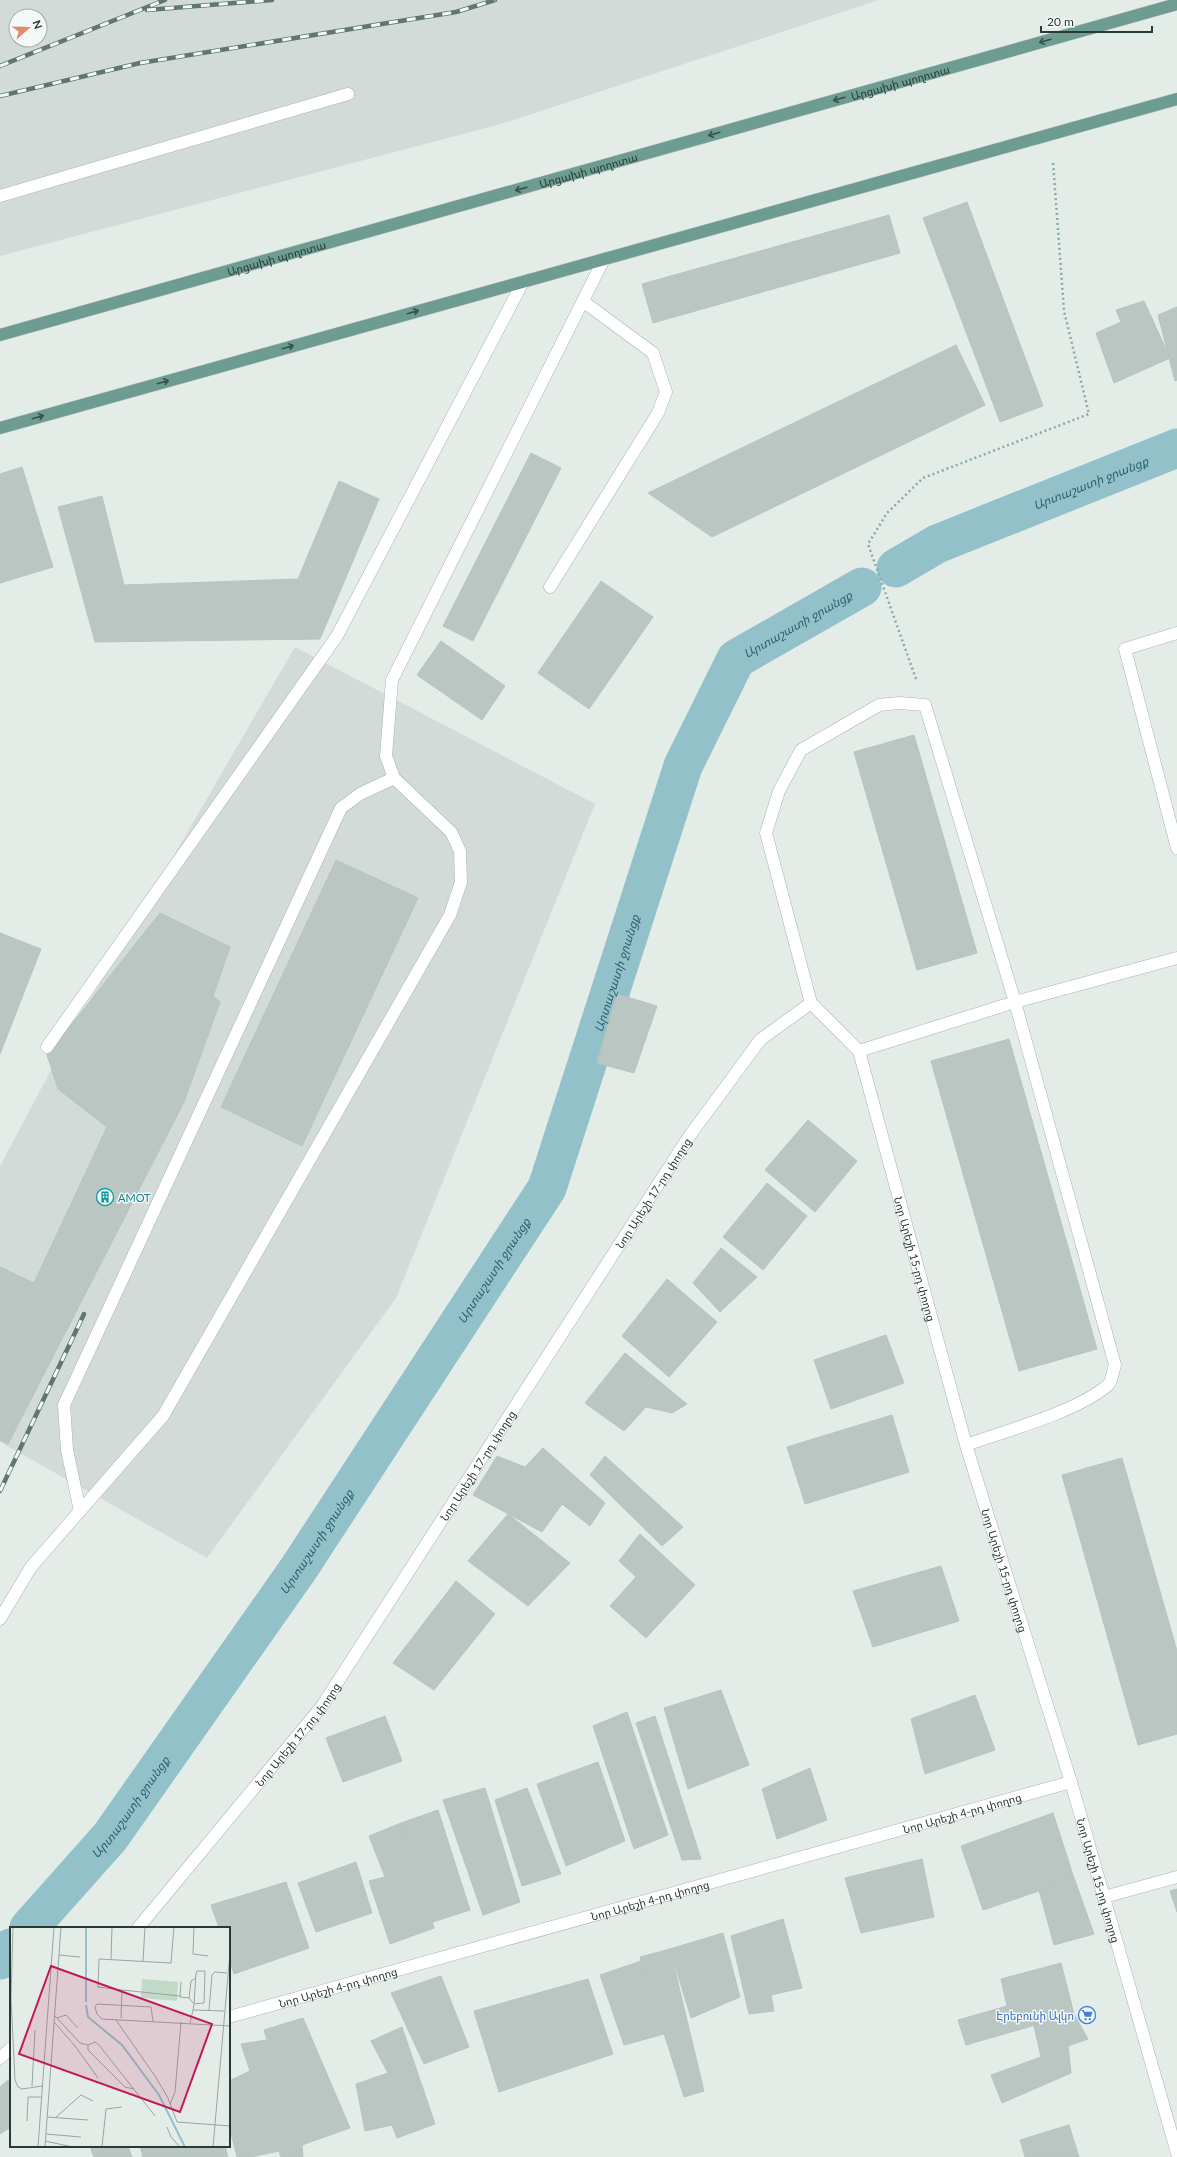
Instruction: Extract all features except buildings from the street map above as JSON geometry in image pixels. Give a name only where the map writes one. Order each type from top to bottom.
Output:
[{"type":"main road","name":"Արցախի պողոտա","points":[[0,335],[1177,4]]},
{"type":"main road","points":[[0,428],[1177,99]]},
{"type":"street","points":[[0,196],[348,94]]},
{"type":"street","points":[[0,1619],[32,1567],[162,1416],[450,915],[461,882],[460,851],[451,832],[394,778],[386,756],[392,680],[584,302],[604,259]]},
{"type":"street","points":[[47,1047],[337,636],[523,282]]},
{"type":"street","points":[[550,586],[658,413],[666,392],[652,353],[584,302]]},
{"type":"street","points":[[1177,633],[1125,650],[1177,848]]},
{"type":"street","points":[[811,1003],[766,834],[778,791],[801,750],[879,705],[899,703],[925,705],[1015,1002],[1115,1365],[1109,1384],[1090,1397],[1065,1410],[966,1445]]},
{"type":"street","points":[[80,1511],[68,1450],[64,1405],[341,808],[360,794],[394,778]]},
{"type":"street","points":[[859,1051],[1015,1002],[1177,958]]},
{"type":"street","name":"Նոր Արեշի 15-րդ փողոց","points":[[811,1003],[859,1051],[966,1445],[1071,1782],[1177,2153]]},
{"type":"street","name":"Նոր Արեշի 17-րդ փողոց","points":[[139,1927],[322,1706],[688,1138],[760,1040],[811,1003]]},
{"type":"street","name":"Նոր Արեշի 4-րդ փողոց","points":[[230,2017],[1071,1782]]},
{"type":"street","points":[[1104,1897],[1177,1877]]},
{"type":"street","points":[[0,2058],[10,2049]]},
{"type":"path","points":[[925,705],[868,544],[886,513],[923,478],[1089,414],[1064,311],[1053,162]]},
{"type":"shaded area","points":[[0,0],[879,0],[501,124],[0,256]]},
{"type":"shaded area","points":[[295,647],[595,804],[396,1298],[207,1558],[0,1442],[0,1166],[69,1036]]},
{"type":"waterway","name":"Արտաշատի ջրանցք","points":[[896,568],[937,544],[1177,448]]},
{"type":"waterway","name":"Արտաշատի ջրանցք","points":[[30,1927],[110,1837],[299,1568],[547,1188],[683,766],[736,659],[862,587]]},
{"type":"waterway","name":"Արտաշատի ջրանցք","points":[[0,1960],[10,1949]]},
{"type":"railway","points":[[0,66],[165,0]]},
{"type":"railway","points":[[147,10],[272,0]]},
{"type":"railway","points":[[0,96],[140,63],[456,12],[495,0]]},
{"type":"railway","points":[[0,1491],[84,1314]]},
{"type":"place","name":"AMOT","points":[[105,1197]]},
{"type":"place","name":"Էրեբունի Ալկո","points":[[1087,2015]]}]
